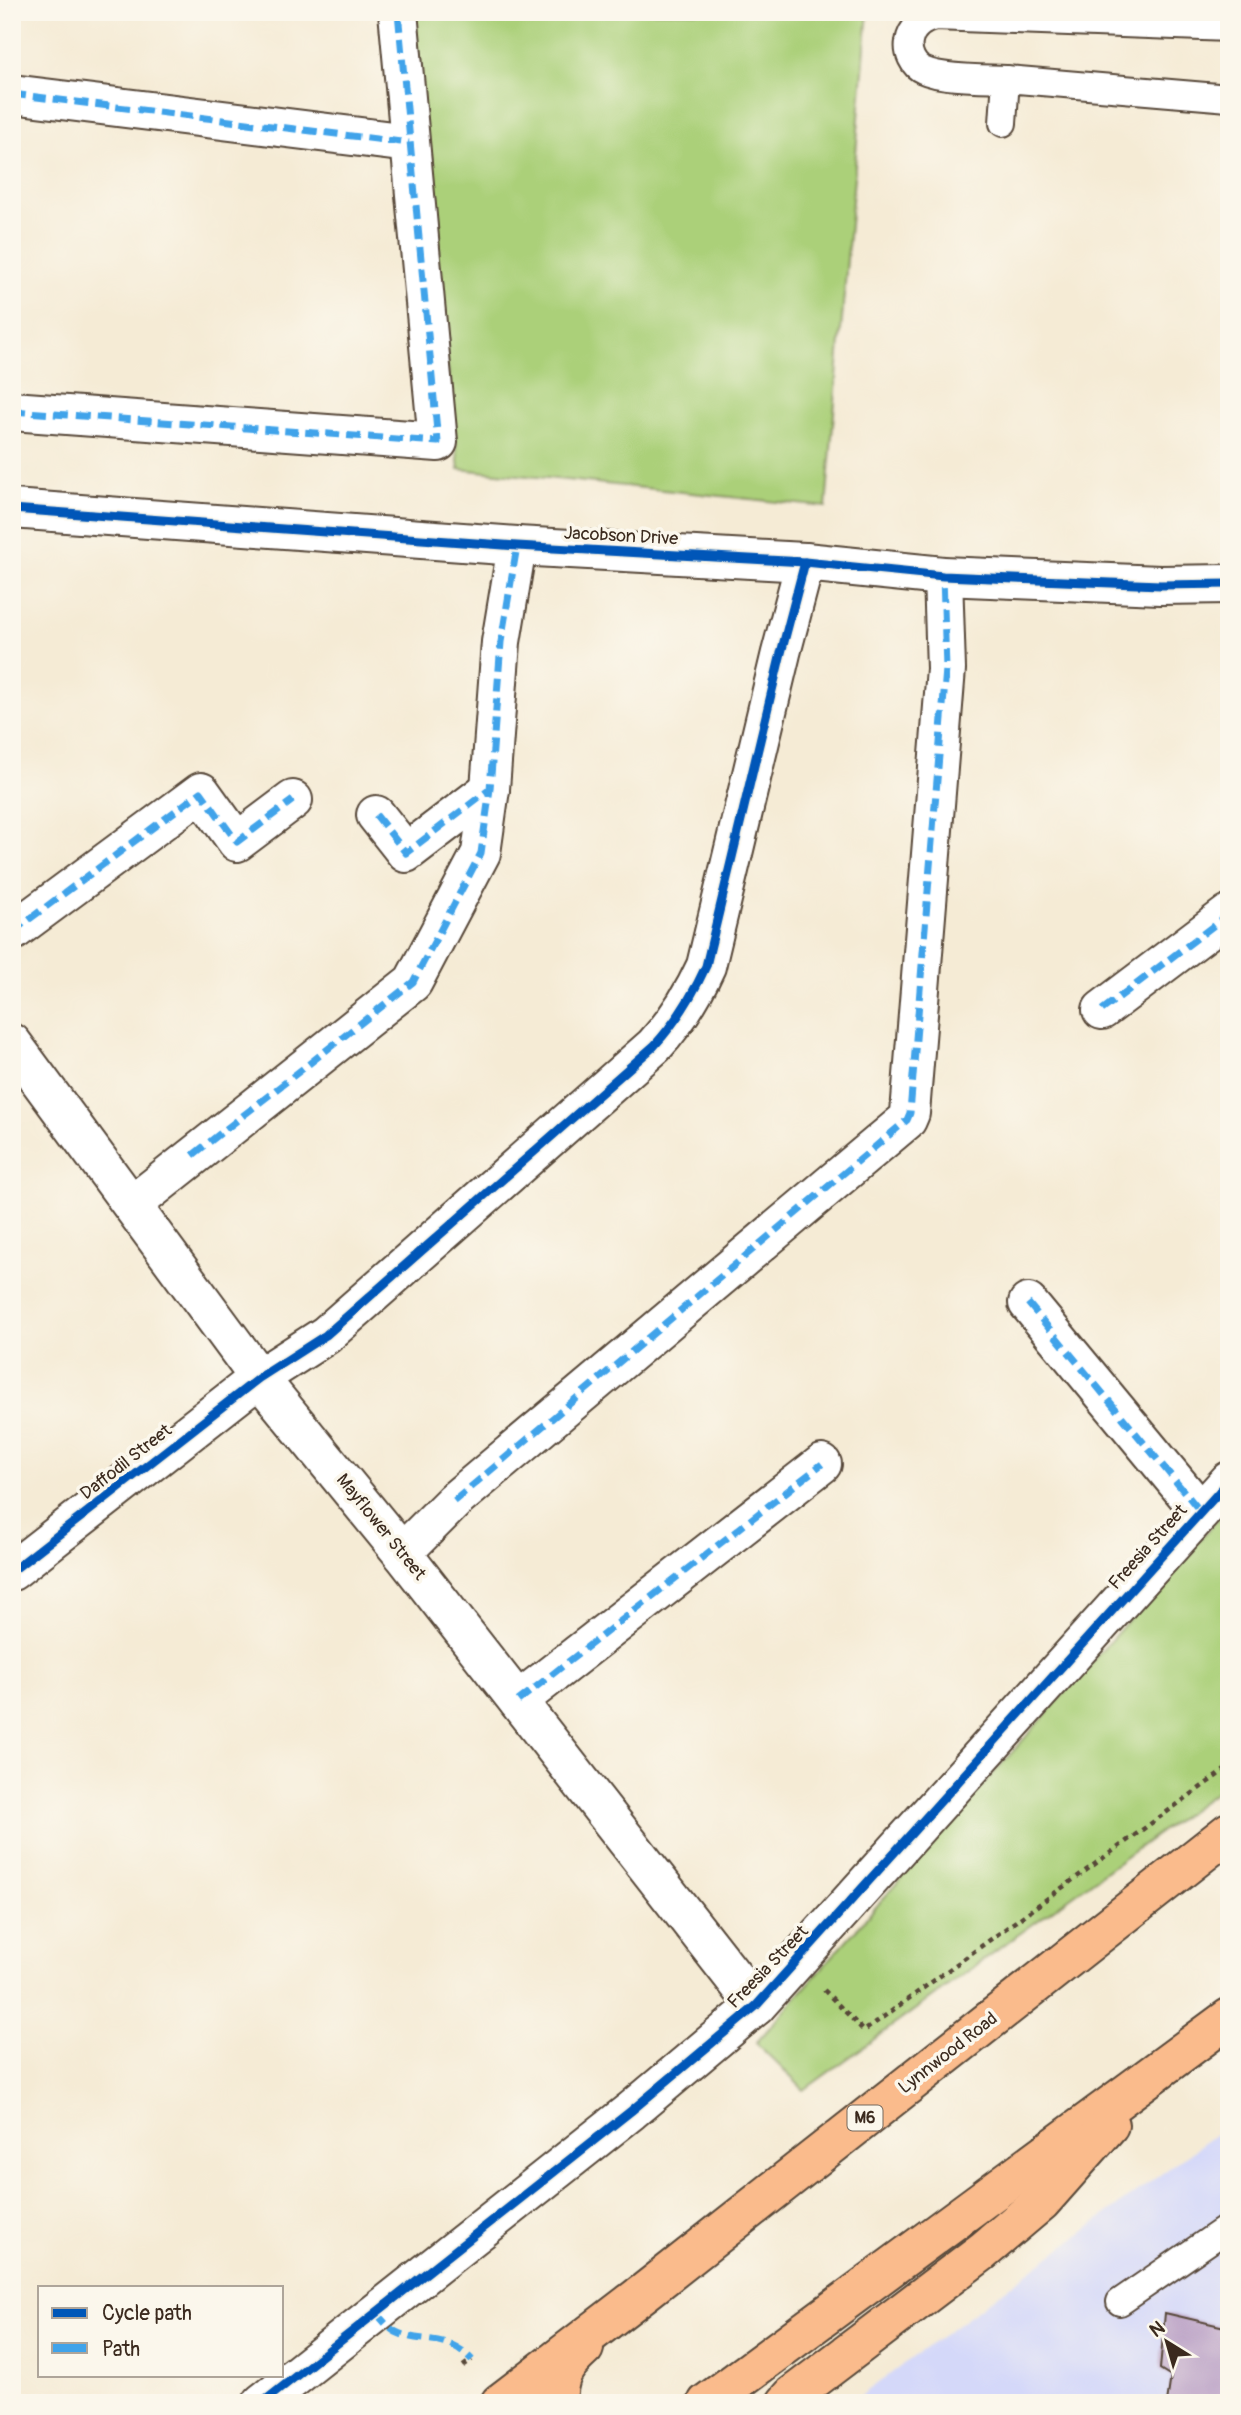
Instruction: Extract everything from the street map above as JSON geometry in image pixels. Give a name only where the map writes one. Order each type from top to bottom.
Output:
[{"type":"main road","name":"Lynnwood Road","points":[[500,2403],[1229,1832]]},
{"type":"main road","points":[[707,2403],[1229,2018]]},
{"type":"main road","points":[[786,2403],[983,2251],[1041,2202],[1158,2068]]},
{"type":"main road","points":[[557,2403],[557,2392],[565,2365],[646,2291]]},
{"type":"street","points":[[12,411],[438,442],[398,12]]},
{"type":"street","points":[[12,94],[409,143]]},
{"type":"street","name":"Jacobson Drive","points":[[12,509],[517,546],[805,562],[943,576],[1160,585],[1229,584]]},
{"type":"street","points":[[132,1205],[413,982],[481,853],[490,789],[501,642],[517,546]]},
{"type":"street","name":"Daffodil Street","points":[[12,1571],[258,1377],[336,1326],[654,1046],[674,1025],[692,997],[706,966],[805,562]]},
{"type":"street","points":[[402,1553],[454,1501],[907,1120],[910,1113],[946,669],[943,576]]},
{"type":"street","points":[[376,815],[406,853],[490,789]]},
{"type":"street","points":[[12,932],[201,792],[237,842],[293,800]]},
{"type":"street","points":[[1101,1010],[1229,914]]},
{"type":"street","name":"Mayflower Street","points":[[12,1043],[258,1377],[402,1553],[756,2006]]},
{"type":"street","points":[[1028,1303],[1201,1512]]},
{"type":"street","points":[[518,1701],[822,1464]]},
{"type":"street","name":"Freesia Street","points":[[262,2403],[631,2111],[756,2006],[1229,1481]]},
{"type":"lane","points":[[1229,28],[934,17],[923,20],[912,33],[908,45],[911,57],[920,69],[934,74],[1229,98]]},
{"type":"lane","points":[[1003,123],[1006,79]]},
{"type":"lane","points":[[1120,2302],[1229,2227]]},
{"type":"path","points":[[821,1987],[864,2031],[1229,1767]]},
{"type":"path","points":[[463,2367],[472,2360]]},
{"type":"shaded area","points":[[1229,2124],[1229,2403],[851,2403]]},
{"type":"green space","points":[[408,12],[868,12],[826,507],[459,469]]},
{"type":"green space","points":[[1229,1506],[1229,1782],[804,2090],[756,2043]]},
{"type":"building","points":[[1165,2313],[1229,2328],[1229,2391],[1226,2403],[1167,2403],[1171,2376],[1160,2369]]},
{"type":"marked path","points":[[12,411],[438,442],[398,12]]},
{"type":"marked path","points":[[12,94],[409,143]]},
{"type":"marked path","points":[[193,1155],[413,982],[481,853],[490,789],[501,642],[517,546]]},
{"type":"marked path","points":[[454,1501],[907,1120],[910,1113],[946,669],[943,576]]},
{"type":"marked path","points":[[376,815],[406,853],[490,789]]},
{"type":"marked path","points":[[12,932],[201,792],[237,842],[293,800]]},
{"type":"marked path","points":[[1102,1010],[1229,914]]},
{"type":"marked path","points":[[1028,1303],[1201,1512]]},
{"type":"marked path","points":[[518,1701],[822,1464]]},
{"type":"marked path","points":[[376,2313],[396,2332],[444,2342],[463,2351],[472,2360]]},
{"type":"cycle path","points":[[12,509],[517,546],[805,562],[943,576],[1160,585],[1229,584]]},
{"type":"cycle path","points":[[12,1571],[259,1378],[326,1335],[654,1046],[670,1027],[706,966],[805,562]]},
{"type":"cycle path","points":[[262,2403],[631,2111],[756,2006],[1229,1481]]}]
